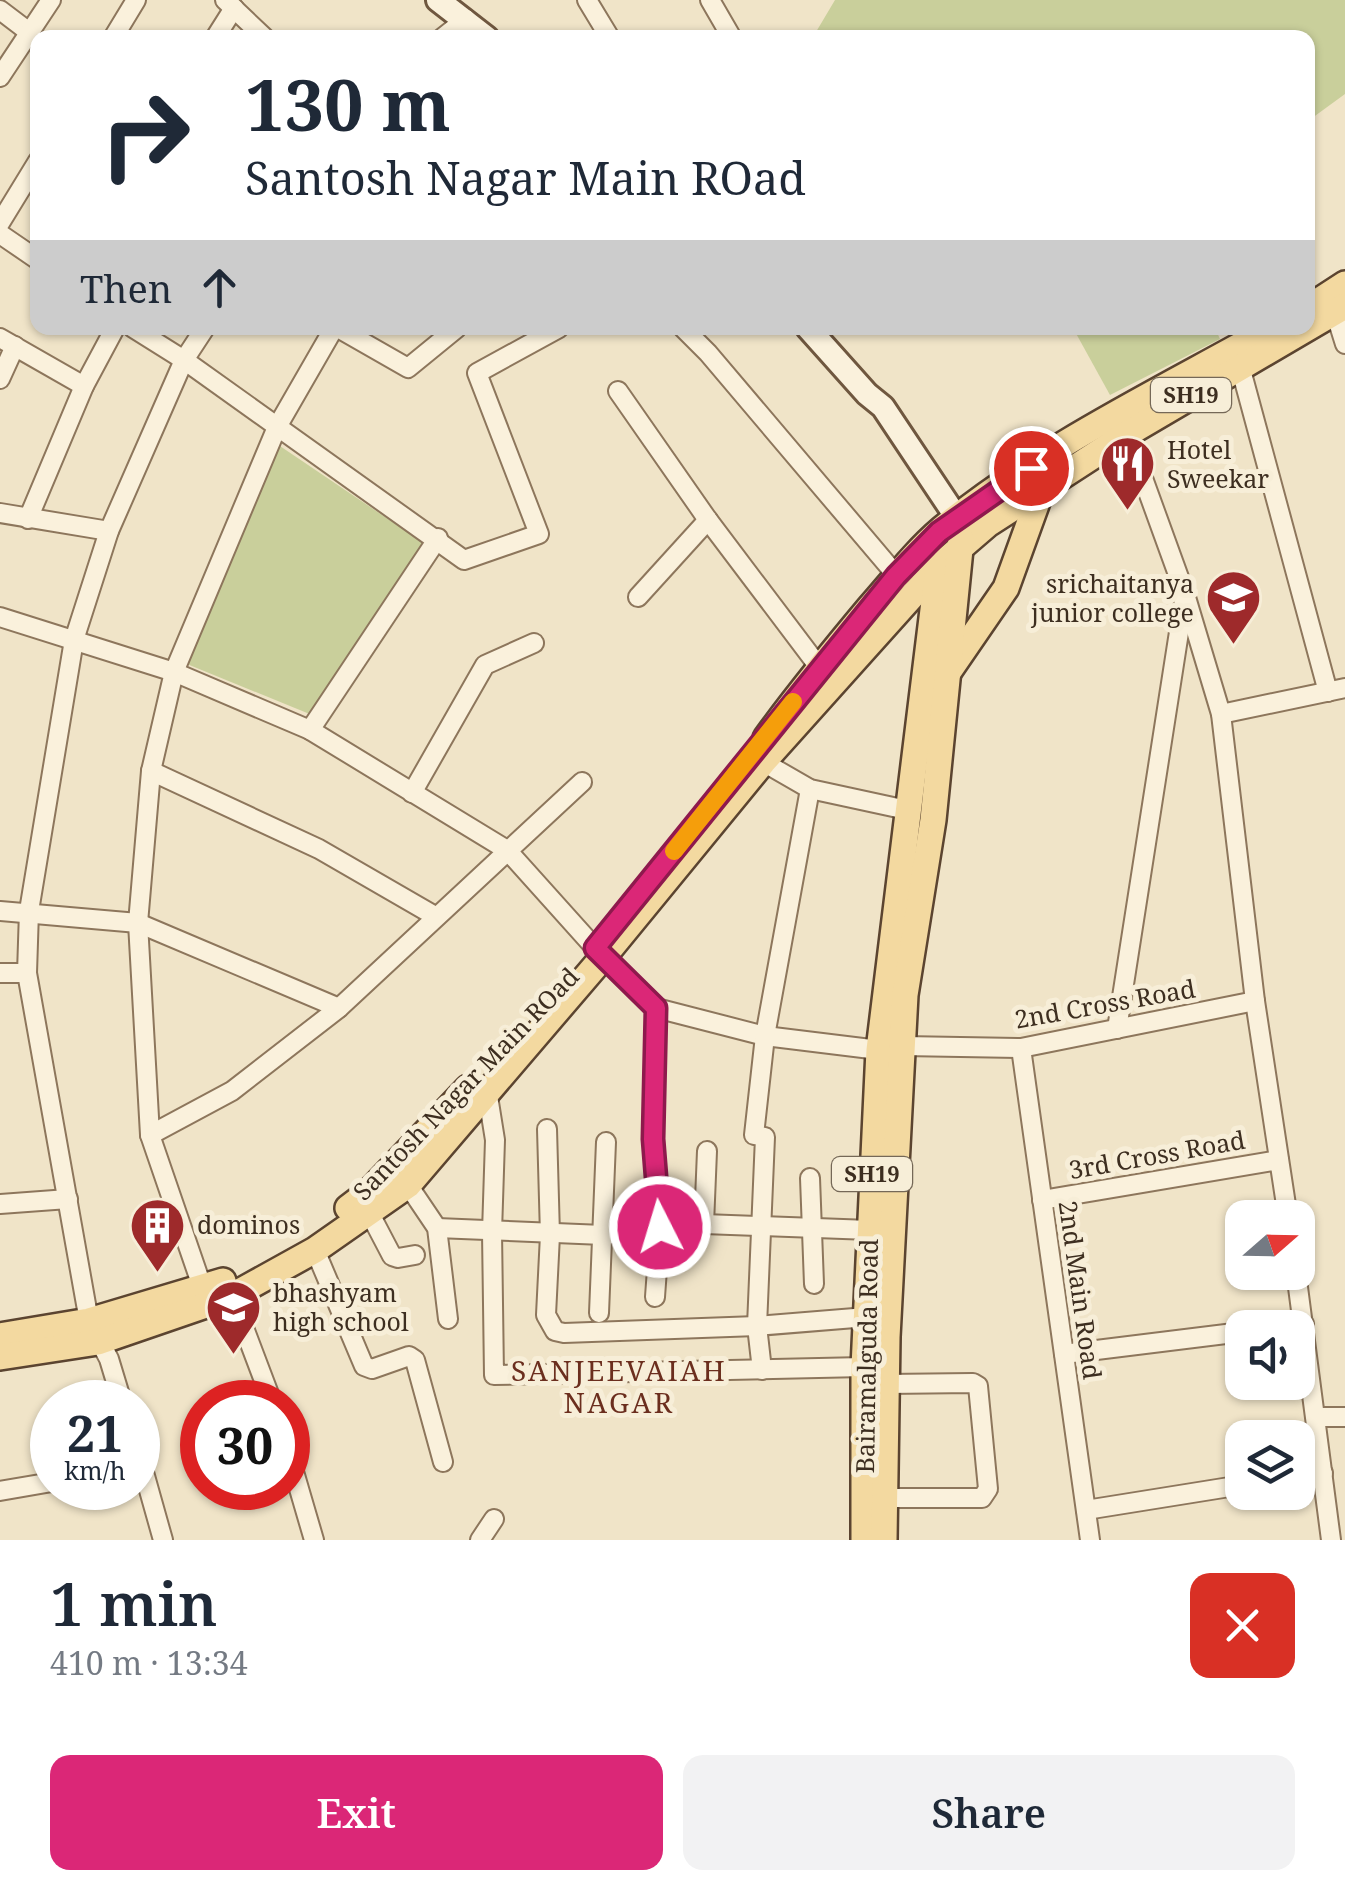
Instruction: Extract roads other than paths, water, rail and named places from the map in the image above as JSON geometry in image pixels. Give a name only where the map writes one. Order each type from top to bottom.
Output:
[{"type":"main road","points":[[438,0],[478,30]]},
{"type":"main road","points":[[1315,303],[1345,284]]},
{"type":"main road","name":"SH19","points":[[1315,323],[1340,309]]},
{"type":"main road","points":[[814,335],[867,394],[872,415],[948,525]]},
{"type":"main road","name":"SH19","points":[[948,525],[985,511],[1116,414],[1259,335]]},
{"type":"main road","name":"SH19","points":[[949,671],[1006,588],[1040,491],[1127,434],[1294,335]]},
{"type":"main road","points":[[985,511],[1040,491]]},
{"type":"main road","name":"Santosh Nagar Main ROad","points":[[0,1357],[214,1296],[315,1250],[408,1185],[600,952],[763,762],[938,567],[962,546],[985,511]]},
{"type":"main road","name":"Santosh Nagar Main ROad","points":[[214,1296],[250,1269],[307,1237],[368,1192],[600,952],[820,667],[896,576],[948,525]]},
{"type":"main road","name":"Bairamalguda Road","points":[[896,993],[928,856],[949,671],[962,546],[948,525]]},
{"type":"main road","name":"Bairamalguda Road","points":[[864,1540],[864,1367],[870,1230],[896,993],[907,810],[938,567],[948,525]]},
{"type":"main road","name":"Bairamalguda Road","points":[[884,1540],[891,1048]]},
{"type":"main road","name":"Santosh Nagar Main ROad","points":[[0,1336],[94,1331]]},
{"type":"street","points":[[30,30],[51,0]]},
{"type":"street","points":[[118,30],[136,0]]},
{"type":"street","points":[[588,0],[605,30]]},
{"type":"street","points":[[710,0],[727,30]]},
{"type":"street","points":[[218,30],[229,4],[257,30]]},
{"type":"street","points":[[0,10],[29,32],[0,77]]},
{"type":"street","points":[[452,30],[466,19]]},
{"type":"street","points":[[0,223],[30,174]]},
{"type":"street","points":[[0,234],[30,255]]},
{"type":"street","points":[[1340,309],[1345,344]]},
{"type":"street","points":[[28,518],[84,386],[110,335]]},
{"type":"street","points":[[144,335],[438,538],[464,560],[539,534],[477,373],[545,335]]},
{"type":"street","points":[[115,1380],[94,1331],[68,1199],[27,973],[29,912],[74,640],[108,531],[184,360],[200,335]]},
{"type":"street","points":[[260,1380],[214,1296],[150,1135],[138,923],[150,771],[174,672],[277,426],[332,335]]},
{"type":"street","points":[[349,335],[408,368],[449,335]]},
{"type":"street","points":[[690,335],[896,576]]},
{"type":"street","points":[[0,379],[7,342],[84,386]]},
{"type":"street","points":[[1220,714],[1336,690],[1240,366]]},
{"type":"street","points":[[618,390],[708,520],[820,667]]},
{"type":"street","points":[[1127,434],[1184,594],[1220,714],[1255,1002],[1285,1200]]},
{"type":"street","points":[[0,513],[108,531]]},
{"type":"street","points":[[638,598],[708,520]]},
{"type":"street","points":[[310,730],[438,538]]},
{"type":"street","points":[[1118,1029],[1184,594]]},
{"type":"street","points":[[0,617],[174,672],[310,730],[507,850],[656,1008],[653,1139],[660,1227],[655,1297]]},
{"type":"street","points":[[412,792],[486,664],[534,644]]},
{"type":"street","points":[[763,762],[810,790],[907,810]]},
{"type":"street","points":[[150,771],[319,848],[435,916]]},
{"type":"street","points":[[150,1135],[232,1091],[338,1008],[582,782]]},
{"type":"street","points":[[762,1370],[757,1326],[765,1137],[754,1135],[765,1036],[810,790]]},
{"type":"street","points":[[0,912],[138,923],[338,1008]]},
{"type":"street","points":[[0,973],[27,973]]},
{"type":"street","name":"2nd Cross Road","points":[[656,1008],[765,1036],[891,1048],[1021,1048],[1255,1002]]},
{"type":"street","name":"2nd Main Road","points":[[1021,1048],[1090,1540]]},
{"type":"street","points":[[486,1090],[495,1140],[494,1374],[864,1367]]},
{"type":"street","points":[[547,1129],[550,1234],[546,1315],[555,1331],[564,1334],[757,1326],[867,1317]]},
{"type":"street","points":[[599,1314],[606,1142]]},
{"type":"street","points":[[704,1224],[707,1151]]},
{"type":"street","name":"3rd Cross Road","points":[[1042,1200],[1279,1160]]},
{"type":"street","points":[[810,1178],[814,1284]]},
{"type":"street","points":[[408,1185],[437,1228],[448,1319]]},
{"type":"street","points":[[0,1204],[68,1199]]},
{"type":"street","points":[[369,1212],[392,1256],[414,1255]]},
{"type":"street","points":[[437,1228],[604,1236],[704,1224],[870,1230]]},
{"type":"street","points":[[315,1250],[364,1366],[372,1368],[409,1356],[415,1360],[443,1462]]},
{"type":"street","points":[[1064,1354],[1225,1334]]},
{"type":"street","points":[[884,1498],[982,1498],[988,1489],[978,1386],[886,1384]]},
{"type":"street","points":[[1314,1400],[1331,1540]]},
{"type":"street","points":[[1316,1418],[1345,1417]]},
{"type":"street","points":[[1315,1474],[1323,1473]]},
{"type":"street","points":[[0,1490],[30,1485]]},
{"type":"street","points":[[1086,1510],[1225,1488]]},
{"type":"street","points":[[154,1510],[163,1540]]},
{"type":"street","points":[[305,1510],[314,1540]]},
{"type":"street","points":[[480,1540],[494,1518]]},
{"type":"place","name":"Hotel Sweekar","points":[[1128,513]]},
{"type":"place","name":"srichaitanya junior college","points":[[1233,647]]},
{"type":"place","name":"dominos","points":[[158,1274]]},
{"type":"place","name":"bhashyam high school","points":[[234,1356]]},
{"type":"district","name":"SANJEEVAIAH NAGAR","points":[[619,1387]]}]
